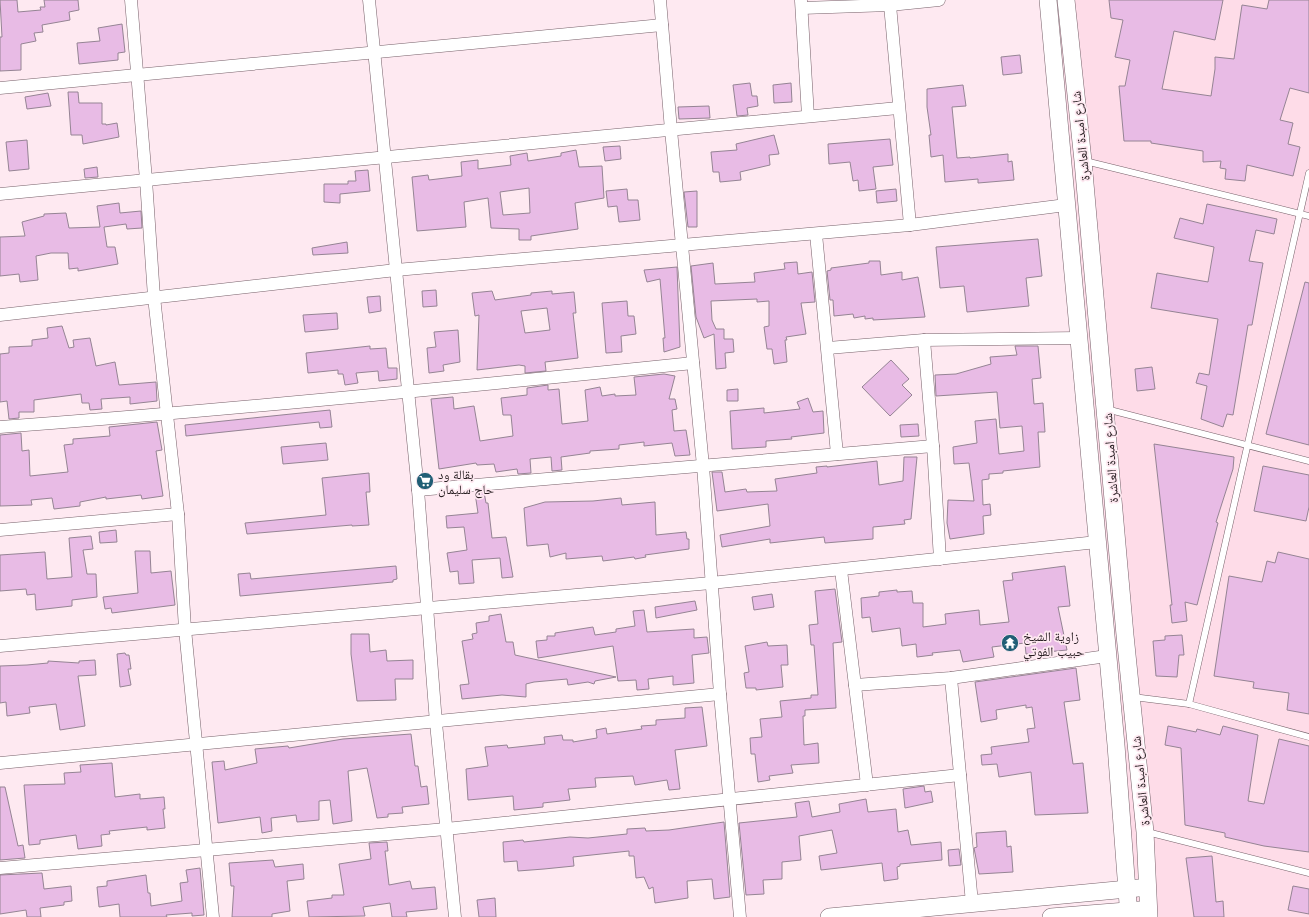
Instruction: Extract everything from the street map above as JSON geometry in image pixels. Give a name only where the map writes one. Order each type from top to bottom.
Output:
[{"type":"main road","name":"شارع امبدة العاشرة","points":[[1048,0],[1078,338],[1087,415],[1129,914]]},
{"type":"main road","name":"شارع امبدة العاشرة","points":[[1066,0],[1083,160],[1106,408],[1116,541],[1145,832],[1146,888],[1149,913]]},
{"type":"main road","points":[[830,917],[1146,888]]},
{"type":"main road","points":[[1051,917],[1149,913]]},
{"type":"street","points":[[131,0],[154,297],[178,514],[185,629],[213,917]]},
{"type":"street","points":[[369,0],[418,490],[436,723],[455,917]]},
{"type":"street","points":[[660,0],[670,130],[703,466],[720,694],[740,917]]},
{"type":"street","points":[[808,116],[801,4],[890,5],[939,0]]},
{"type":"street","points":[[890,5],[898,108],[910,225]]},
{"type":"street","points":[[0,88],[662,25]]},
{"type":"street","points":[[0,194],[898,108]]},
{"type":"street","points":[[0,315],[396,270],[910,225],[1066,205]]},
{"type":"street","points":[[816,234],[837,454]]},
{"type":"street","points":[[828,348],[924,340],[1078,338]]},
{"type":"street","points":[[924,340],[933,446],[940,560]]},
{"type":"street","points":[[0,427],[408,393],[693,364]]},
{"type":"street","points":[[418,490],[933,446]]},
{"type":"street","points":[[0,530],[178,514]]},
{"type":"street","points":[[0,646],[711,583],[940,560],[1097,542]]},
{"type":"street","points":[[841,570],[867,785]]},
{"type":"street","points":[[855,685],[951,678],[1107,656]]},
{"type":"street","points":[[951,678],[972,903]]},
{"type":"street","points":[[0,763],[436,723],[720,694]]},
{"type":"street","points":[[0,868],[446,829],[960,775]]},
{"type":"lane","points":[[1083,160],[1309,216]]},
{"type":"lane","points":[[1189,704],[1246,445],[1309,173]]},
{"type":"lane","points":[[1106,408],[1309,461]]},
{"type":"lane","points":[[1132,697],[1189,704],[1309,737]]},
{"type":"lane","points":[[1145,832],[1309,873]]},
{"type":"shaded area","points":[[1045,0],[1309,0],[1309,917],[1130,917]]},
{"type":"building","points":[[0,0],[17,0],[18,12],[41,10],[40,7],[45,7],[44,0],[78,0],[79,10],[69,12],[70,20],[42,25],[43,32],[34,33],[36,41],[21,44],[21,70],[0,71],[0,37],[2,37]]},
{"type":"building","points":[[1109,0],[1223,0],[1215,40],[1174,31],[1162,89],[1211,96],[1215,69],[1215,57],[1234,59],[1242,5],[1267,9],[1269,0],[1309,0],[1309,93],[1290,88],[1280,120],[1293,123],[1288,144],[1300,147],[1293,176],[1247,165],[1245,181],[1225,179],[1226,169],[1220,168],[1221,161],[1203,162],[1203,151],[1151,143],[1151,141],[1124,141],[1119,86],[1125,86],[1130,60],[1115,57],[1123,20],[1111,18]]},
{"type":"building","points":[[122,24],[125,52],[118,53],[118,60],[79,64],[77,43],[100,41],[98,28]]},
{"type":"building","points":[[1020,55],[1022,73],[1003,75],[1001,57]]},
{"type":"building","points":[[750,83],[752,96],[757,96],[758,106],[747,108],[748,115],[737,116],[733,85]]},
{"type":"building","points":[[791,83],[792,102],[774,103],[773,85]]},
{"type":"building","points":[[963,85],[966,106],[952,107],[957,158],[1008,154],[1008,162],[1012,161],[1014,180],[978,183],[978,179],[945,182],[943,155],[931,157],[929,135],[931,135],[927,107],[927,89]]},
{"type":"building","points":[[68,92],[78,92],[79,103],[102,103],[102,124],[106,125],[117,123],[119,137],[83,144],[82,135],[71,135]]},
{"type":"building","points":[[48,93],[51,106],[27,109],[25,97]]},
{"type":"building","points":[[709,106],[710,118],[679,119],[678,107]]},
{"type":"building","points":[[774,135],[779,154],[769,155],[770,165],[740,172],[741,180],[720,182],[719,172],[713,172],[711,152],[737,150],[736,144]]},
{"type":"building","points":[[890,139],[893,165],[873,167],[876,189],[859,191],[858,180],[853,181],[850,162],[829,164],[828,144]]},
{"type":"building","points":[[27,140],[29,169],[9,171],[6,142]]},
{"type":"building","points":[[620,146],[621,159],[605,161],[603,147]]},
{"type":"building","points":[[576,150],[579,167],[602,166],[604,198],[575,203],[578,229],[531,236],[531,240],[519,240],[519,229],[491,228],[488,198],[464,202],[466,227],[417,231],[412,177],[428,175],[429,180],[462,176],[461,162],[478,160],[478,169],[511,165],[510,156],[527,153],[528,161],[561,156],[561,153]],"holes":[[[529,188],[530,213],[503,215],[500,192]]]},
{"type":"building","points":[[97,167],[98,177],[85,178],[84,169]]},
{"type":"building","points":[[368,170],[370,191],[340,194],[340,203],[324,202],[324,184],[348,184],[348,181],[356,181],[355,171]]},
{"type":"building","points":[[627,189],[628,200],[638,200],[640,220],[619,222],[617,206],[608,207],[606,191]]},
{"type":"building","points":[[896,189],[897,201],[877,203],[876,191]]},
{"type":"building","points":[[697,191],[697,227],[688,227],[684,192]]},
{"type":"building","points":[[119,203],[120,213],[141,211],[142,228],[127,229],[126,224],[104,227],[107,247],[115,247],[118,264],[78,271],[78,268],[69,269],[68,253],[51,253],[36,256],[38,280],[20,282],[19,274],[0,276],[0,237],[25,236],[22,222],[44,216],[44,214],[66,213],[69,228],[100,227],[97,206]]},
{"type":"building","points":[[1207,204],[1277,219],[1274,234],[1256,230],[1249,261],[1263,263],[1252,325],[1248,325],[1233,415],[1227,414],[1223,427],[1201,419],[1207,386],[1196,383],[1199,373],[1209,375],[1218,319],[1151,308],[1157,273],[1208,282],[1214,247],[1174,238],[1180,218],[1203,224]]},
{"type":"building","points":[[1038,239],[1042,276],[1026,278],[1029,306],[967,312],[964,286],[940,288],[936,247]]},
{"type":"building","points":[[347,242],[348,253],[313,255],[312,248]]},
{"type":"building","points":[[869,261],[880,261],[881,275],[902,272],[902,280],[918,277],[925,317],[873,320],[873,318],[865,319],[865,316],[854,318],[853,314],[834,316],[833,300],[830,300],[827,271],[831,270],[831,268],[869,263]]},
{"type":"building","points":[[797,262],[798,274],[812,272],[815,302],[801,303],[806,334],[786,337],[787,362],[774,364],[772,349],[767,349],[764,327],[769,326],[769,301],[757,302],[757,299],[711,301],[712,320],[716,329],[724,329],[724,339],[733,339],[734,352],[725,353],[726,368],[716,369],[714,334],[704,338],[696,317],[691,266],[713,263],[715,284],[755,282],[754,273],[785,269],[784,263]]},
{"type":"building","points":[[677,267],[680,347],[664,352],[663,338],[665,338],[660,279],[647,282],[644,270]]},
{"type":"building","points":[[1305,282],[1309,283],[1309,445],[1266,434]]},
{"type":"building","points":[[436,290],[437,306],[423,307],[422,291]]},
{"type":"building","points":[[492,291],[495,300],[531,295],[531,293],[552,291],[552,294],[574,292],[576,313],[573,313],[578,358],[545,362],[546,371],[525,373],[525,366],[519,365],[477,370],[479,315],[475,316],[472,293]],"holes":[[[547,308],[550,330],[525,333],[521,311]]]},
{"type":"building","points":[[380,296],[381,311],[369,313],[367,297]]},
{"type":"building","points":[[627,301],[628,316],[634,316],[636,334],[621,336],[622,352],[606,353],[602,303]]},
{"type":"building","points":[[337,313],[338,329],[305,332],[303,315]]},
{"type":"building","points":[[62,326],[69,348],[74,347],[73,340],[90,338],[96,366],[115,362],[119,385],[156,382],[157,401],[130,404],[130,397],[101,399],[102,409],[90,410],[89,403],[82,403],[81,394],[34,400],[34,412],[19,412],[19,418],[9,419],[7,401],[0,402],[0,354],[9,353],[9,347],[32,346],[32,340],[48,338],[47,328]]},
{"type":"building","points":[[458,330],[460,362],[443,365],[444,371],[429,373],[427,348],[436,347],[434,332]]},
{"type":"building","points":[[370,346],[370,349],[386,348],[388,368],[397,368],[397,379],[379,381],[378,371],[356,373],[358,383],[345,385],[343,374],[338,374],[338,370],[308,373],[306,353]]},
{"type":"building","points":[[1015,346],[1038,346],[1041,378],[1032,379],[1034,404],[1043,403],[1045,432],[1038,432],[1040,467],[989,474],[989,479],[982,480],[983,505],[990,504],[991,515],[983,516],[984,534],[950,539],[947,523],[948,500],[974,501],[969,463],[954,464],[953,447],[977,443],[975,421],[996,419],[999,454],[1024,451],[1022,426],[1000,428],[997,392],[936,396],[935,375],[956,374],[991,364],[990,357],[1017,355]]},
{"type":"building","points":[[891,360],[909,379],[902,385],[912,395],[890,416],[862,387]]},
{"type":"building","points":[[1152,367],[1155,389],[1137,391],[1135,369]]},
{"type":"building","points":[[664,374],[675,376],[669,399],[675,399],[677,409],[672,410],[674,431],[686,430],[690,455],[675,456],[672,443],[644,446],[644,442],[619,445],[619,449],[590,451],[590,453],[561,457],[562,470],[552,471],[551,457],[530,459],[531,473],[518,474],[517,469],[496,472],[494,464],[477,465],[476,463],[439,469],[431,399],[453,397],[454,409],[474,406],[480,441],[513,436],[511,415],[503,415],[501,398],[527,395],[527,388],[548,385],[548,390],[559,389],[562,424],[588,421],[585,390],[600,387],[602,396],[615,394],[615,396],[636,395],[634,377]]},
{"type":"building","points":[[738,389],[738,401],[727,401],[727,390]]},
{"type":"building","points":[[808,398],[813,412],[823,411],[824,433],[791,437],[792,439],[766,441],[766,447],[732,449],[730,411],[764,408],[764,413],[800,409],[797,402]]},
{"type":"building","points":[[330,410],[332,427],[320,428],[319,422],[186,436],[185,425]]},
{"type":"building","points":[[157,422],[162,450],[156,451],[163,496],[142,499],[141,495],[106,499],[106,497],[80,502],[80,506],[54,509],[52,498],[31,500],[32,505],[0,506],[0,435],[21,433],[22,451],[29,450],[30,476],[68,472],[64,445],[73,444],[73,439],[110,436],[109,427]]},
{"type":"building","points":[[918,424],[919,436],[901,437],[900,425]]},
{"type":"building","points":[[326,443],[328,460],[283,464],[281,447]]},
{"type":"building","points":[[1154,444],[1234,457],[1233,469],[1216,522],[1218,523],[1197,605],[1185,602],[1187,621],[1172,623],[1170,605],[1172,605]]},
{"type":"building","points":[[904,457],[917,457],[911,519],[904,520],[905,524],[873,527],[873,539],[825,543],[824,537],[770,543],[770,539],[722,547],[720,535],[770,526],[768,504],[717,511],[712,472],[722,472],[725,492],[746,489],[747,492],[777,491],[775,479],[817,473],[816,467],[877,461],[879,485],[903,481]]},
{"type":"building","points":[[1263,466],[1309,475],[1309,507],[1306,521],[1254,511]]},
{"type":"building","points":[[369,473],[370,492],[366,492],[369,525],[352,525],[247,534],[245,523],[326,515],[322,478]]},
{"type":"building","points":[[484,492],[486,503],[488,503],[492,538],[506,537],[513,577],[502,578],[500,558],[472,560],[474,583],[459,584],[458,571],[450,572],[447,553],[467,550],[464,527],[447,528],[446,516],[478,513],[475,493]]},
{"type":"building","points":[[621,498],[622,505],[655,502],[656,535],[686,532],[687,539],[689,539],[689,549],[645,555],[646,557],[635,559],[634,557],[603,561],[602,556],[566,559],[566,553],[550,557],[548,544],[527,546],[524,508],[545,502],[593,501]]},
{"type":"building","points":[[116,530],[117,542],[100,543],[99,532]]},
{"type":"building","points":[[91,536],[93,549],[83,550],[87,574],[96,574],[97,597],[72,600],[72,606],[36,610],[35,594],[27,595],[26,589],[0,591],[0,555],[45,552],[47,579],[72,577],[69,538]]},
{"type":"building","points":[[135,551],[150,551],[151,573],[171,571],[175,605],[112,613],[111,608],[105,609],[103,597],[138,593]]},
{"type":"building","points":[[1278,552],[1309,559],[1309,714],[1287,710],[1289,693],[1253,688],[1254,682],[1214,676],[1229,576],[1262,582],[1267,561],[1275,563]]},
{"type":"building","points":[[396,566],[397,579],[393,580],[393,582],[240,596],[238,574],[250,573],[251,579]]},
{"type":"building","points":[[1065,566],[1070,606],[1058,607],[1067,650],[1026,654],[1025,643],[992,647],[994,657],[963,662],[960,650],[932,653],[933,655],[917,657],[916,644],[902,646],[900,628],[872,632],[870,617],[862,618],[861,598],[879,596],[879,592],[897,590],[897,592],[912,591],[913,603],[923,603],[923,627],[946,624],[945,614],[979,610],[980,625],[1009,622],[1003,581],[1013,580],[1012,573]]},
{"type":"building","points":[[835,589],[842,642],[833,643],[836,708],[805,710],[805,716],[803,716],[804,745],[818,743],[819,763],[791,765],[793,773],[769,776],[770,780],[758,782],[755,754],[751,754],[750,738],[762,737],[760,719],[782,717],[780,701],[811,698],[811,695],[818,695],[814,645],[811,645],[809,625],[818,624],[815,591]]},
{"type":"building","points":[[772,594],[774,607],[754,610],[752,597]]},
{"type":"building","points":[[695,601],[697,610],[656,618],[655,607]]},
{"type":"building","points":[[644,610],[647,632],[694,629],[694,638],[707,637],[709,653],[692,655],[694,683],[673,685],[673,676],[648,679],[649,689],[637,690],[636,680],[618,681],[613,646],[538,658],[536,641],[547,640],[547,636],[555,636],[555,633],[593,627],[595,635],[616,632],[616,629],[635,626],[633,611]]},
{"type":"building","points":[[501,614],[506,642],[513,642],[515,655],[616,677],[595,681],[594,684],[588,682],[568,685],[567,679],[534,682],[526,684],[526,697],[502,695],[462,699],[460,685],[469,684],[462,641],[473,639],[472,634],[477,633],[476,623],[489,621],[489,616]]},
{"type":"building","points":[[351,634],[369,634],[370,652],[386,650],[387,661],[413,660],[413,679],[395,679],[396,700],[357,701],[351,654]]},
{"type":"building","points":[[1182,635],[1184,655],[1179,655],[1177,677],[1156,676],[1153,641],[1165,640],[1165,636]]},
{"type":"building","points":[[767,642],[768,646],[787,645],[788,665],[781,665],[783,687],[756,690],[756,688],[746,688],[744,673],[749,672],[745,646]]},
{"type":"building","points":[[125,653],[126,655],[129,655],[131,669],[128,669],[131,685],[120,687],[117,654]]},
{"type":"building","points":[[95,660],[96,675],[78,676],[85,726],[60,730],[56,704],[29,707],[30,713],[7,716],[6,702],[0,703],[0,666],[48,663],[48,661],[79,663],[79,661]]},
{"type":"building","points":[[1076,668],[1080,700],[1064,702],[1073,764],[1083,763],[1088,813],[1035,815],[1031,772],[999,777],[997,764],[982,765],[981,755],[992,754],[991,747],[1029,742],[1027,729],[1035,728],[1032,707],[1026,708],[1026,705],[996,710],[997,719],[981,722],[975,682]]},
{"type":"building","points":[[702,707],[707,746],[675,750],[680,789],[669,790],[667,780],[635,785],[633,776],[595,778],[596,787],[568,789],[570,800],[543,803],[543,807],[514,810],[513,796],[468,800],[466,769],[488,766],[485,747],[507,745],[508,748],[545,744],[544,737],[562,735],[563,740],[573,740],[573,742],[597,738],[596,730],[606,728],[607,734],[642,729],[641,726],[656,725],[656,720],[685,718],[685,708]]},
{"type":"building","points":[[1168,726],[1196,732],[1197,729],[1220,735],[1223,726],[1258,735],[1248,801],[1264,804],[1279,739],[1309,746],[1309,852],[1264,846],[1225,837],[1225,833],[1185,825],[1181,748],[1165,745]]},
{"type":"building","points":[[411,734],[415,766],[418,766],[421,787],[427,786],[429,804],[402,807],[403,813],[388,814],[388,817],[377,818],[367,768],[348,771],[352,821],[333,824],[330,800],[319,801],[319,820],[297,822],[296,815],[271,818],[272,831],[262,833],[260,817],[218,823],[212,762],[224,761],[225,770],[257,763],[255,749],[288,746],[289,748],[343,739]]},
{"type":"building","points":[[112,763],[115,797],[140,794],[140,799],[164,797],[165,809],[163,809],[165,828],[147,830],[147,827],[109,831],[110,834],[101,835],[102,846],[78,849],[76,835],[40,840],[40,844],[29,845],[24,785],[65,784],[64,773],[81,772],[80,765]]},
{"type":"building","points":[[924,786],[925,792],[931,791],[933,802],[905,808],[903,789]]},
{"type":"building","points":[[0,787],[5,787],[18,846],[23,845],[25,858],[0,860]]},
{"type":"building","points":[[866,799],[868,812],[896,809],[898,832],[908,830],[911,845],[941,842],[942,860],[900,864],[900,866],[897,867],[898,879],[884,881],[882,863],[821,870],[819,856],[837,853],[832,830],[799,836],[801,860],[782,862],[782,879],[763,880],[764,894],[746,895],[739,823],[797,817],[795,803],[809,801],[812,817],[840,812],[839,804]]},
{"type":"building","points":[[724,822],[730,897],[714,899],[712,879],[687,881],[688,898],[655,903],[653,887],[649,889],[644,877],[636,878],[634,856],[629,856],[629,851],[573,857],[574,866],[544,869],[518,871],[517,861],[504,862],[503,842],[523,840],[524,842],[570,837],[588,838],[627,834],[627,829],[645,828],[646,831],[669,830]]},
{"type":"building","points":[[1006,831],[1007,847],[1011,846],[1013,872],[979,874],[974,848],[977,847],[976,833]]},
{"type":"building","points":[[387,842],[388,851],[385,851],[389,885],[410,881],[412,889],[435,887],[437,909],[406,912],[407,917],[392,917],[390,903],[363,907],[365,916],[309,917],[307,901],[332,898],[332,895],[344,895],[339,864],[371,859],[369,843]]},
{"type":"building","points":[[959,849],[961,865],[949,866],[948,850]]},
{"type":"building","points":[[1212,856],[1216,902],[1223,901],[1224,917],[1194,917],[1186,858]]},
{"type":"building","points":[[273,860],[275,867],[303,864],[304,879],[287,881],[290,911],[272,914],[272,917],[232,917],[234,886],[231,886],[229,863]]},
{"type":"building","points":[[200,868],[204,915],[192,916],[192,913],[166,915],[167,917],[120,917],[119,904],[99,907],[97,887],[107,886],[107,881],[146,875],[151,906],[182,901],[180,883],[188,882],[186,870]]},
{"type":"building","points":[[42,873],[44,889],[71,886],[72,901],[64,902],[64,905],[40,908],[41,917],[27,917],[26,910],[0,914],[0,875]]},
{"type":"building","points":[[1293,886],[1309,889],[1309,914],[1288,910]]},
{"type":"building","points":[[495,898],[496,917],[479,917],[477,900]]},
{"type":"place","name":"بقالة ود حاج سليمان","points":[[425,481]]},
{"type":"place","name":"زاوية الشيخ حبيب الفوتي","points":[[1010,643]]}]
